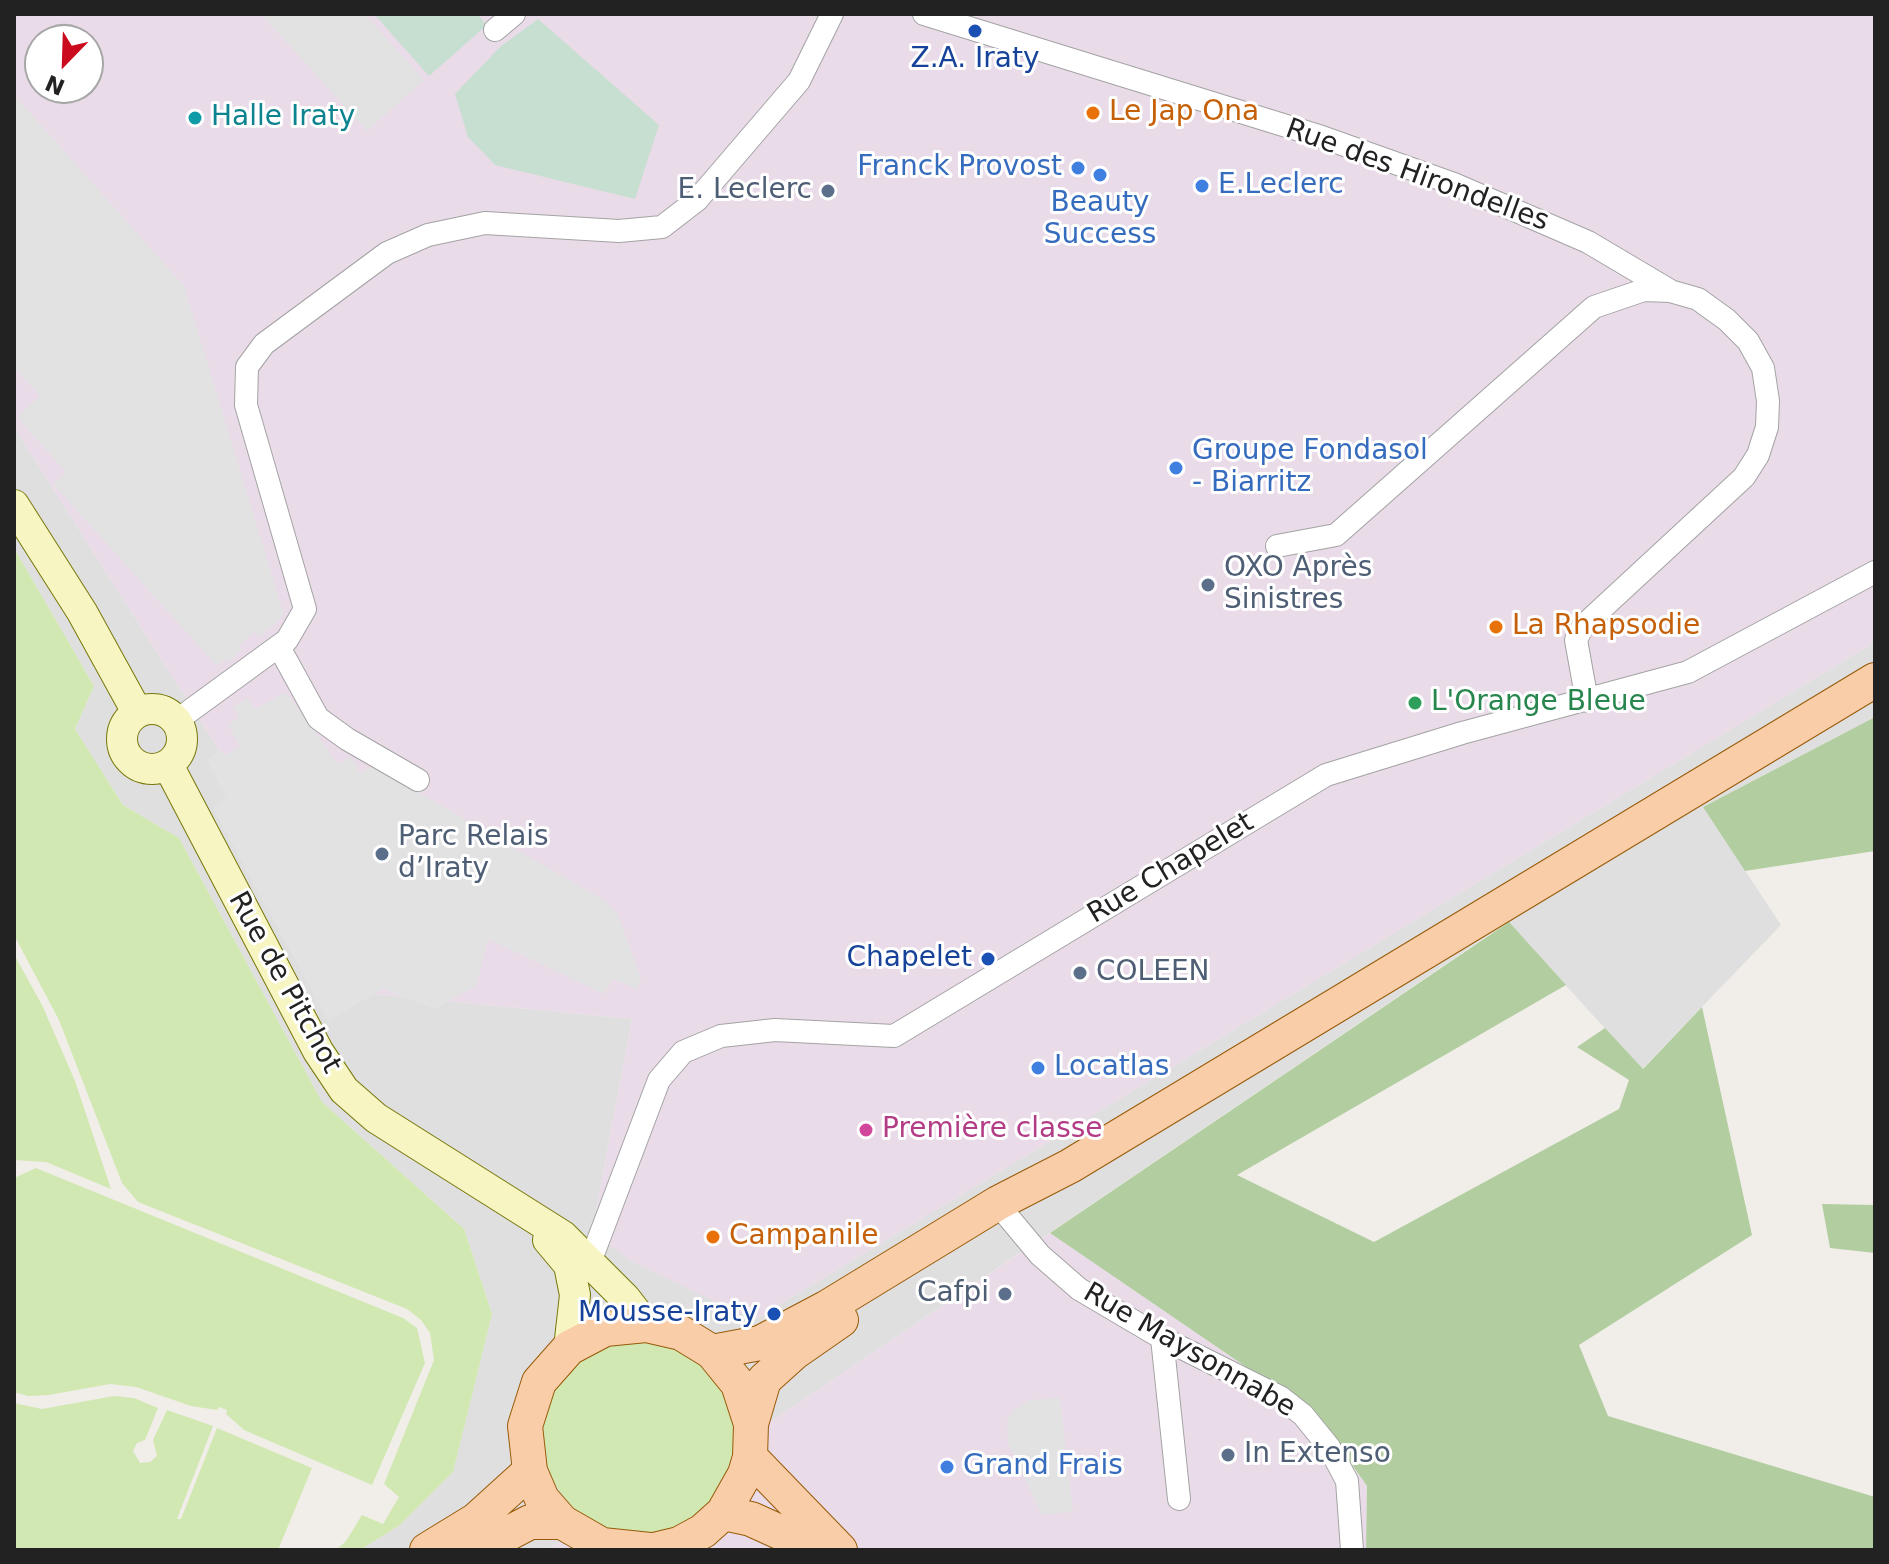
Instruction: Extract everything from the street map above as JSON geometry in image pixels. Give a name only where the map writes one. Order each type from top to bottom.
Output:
[{"type":"main road","points":[[712,1352],[760,1343],[813,1315],[998,1203],[1070,1166],[1875,680]]},
{"type":"main road","points":[[840,1550],[751,1440],[738,1384],[712,1352],[681,1333],[646,1325],[605,1329],[569,1348],[539,1382],[525,1426],[530,1471],[542,1499],[562,1522],[602,1548],[652,1550],[679,1544],[703,1531],[723,1513],[741,1487],[751,1440],[764,1380],[795,1352],[940,1252],[1005,1213],[1070,1166]]},
{"type":"main road","points":[[427,1550],[476,1520],[512,1492],[530,1471]]},
{"type":"main road","points":[[723,1513],[784,1534],[804,1550]]},
{"type":"main road","points":[[477,1550],[530,1522],[562,1522]]},
{"type":"street","points":[[495,30],[514,14]]},
{"type":"street","points":[[176,721],[279,647],[287,640],[305,609],[246,405],[247,367],[264,344],[387,253],[428,235],[485,223],[619,231],[662,227],[697,200],[799,81],[831,14]]},
{"type":"street","name":"Rue des Hirondelles","points":[[924,14],[1322,137],[1481,194],[1588,242],[1639,269],[1670,291]]},
{"type":"street","points":[[1277,546],[1336,535],[1594,307],[1644,290],[1670,291],[1698,299],[1727,320],[1748,341],[1763,368],[1768,401],[1767,427],[1758,455],[1744,477],[1583,626],[1576,640],[1587,701]]},
{"type":"street","points":[[14,505],[82,612],[137,712]]},
{"type":"street","name":"Rue Chapelet","points":[[590,1262],[659,1080],[683,1052],[721,1036],[775,1030],[894,1036],[1326,775],[1462,733],[1688,672],[1875,572]]},
{"type":"street","points":[[279,647],[318,718],[347,739],[418,780]]},
{"type":"street","points":[[154,708],[176,721],[182,740],[180,750],[168,765],[149,769],[140,767],[126,754],[122,745],[124,726],[137,712],[154,708]]},
{"type":"street","name":"Rue de Pitchot","points":[[168,765],[318,1051],[344,1090],[376,1118],[563,1236],[646,1325]]},
{"type":"street","name":"Rue Maysonnabe","points":[[1005,1213],[1057,1273],[1079,1289],[1162,1338],[1280,1397],[1303,1415],[1329,1447],[1347,1481],[1352,1550]]},
{"type":"street","points":[[526,1214],[569,1265],[575,1295],[569,1348]]},
{"type":"street","points":[[1162,1338],[1179,1499]]},
{"type":"shaded area","points":[[14,14],[1875,14],[1875,642],[754,1320],[631,1261],[592,1232],[632,1019],[374,994],[14,427]]},
{"type":"shaded area","points":[[261,14],[365,14],[424,80],[367,131]]},
{"type":"shaded area","points":[[14,95],[184,286],[284,615],[259,637],[254,632],[239,646],[242,650],[229,662],[226,659],[217,666],[53,484],[66,472],[17,417],[40,396],[14,367]]},
{"type":"shaded area","points":[[14,427],[374,994],[632,1019],[592,1232],[754,1320],[1875,642],[1875,717],[1703,807],[1781,925],[1642,1069],[1508,922],[781,1415],[546,1550],[360,1550],[400,1525],[453,1472],[492,1314],[464,1229],[322,1102],[179,838],[123,805],[75,729],[94,686],[14,548]]},
{"type":"shaded area","name":"Parc Relais d’Iraty","points":[[286,692],[338,764],[351,757],[360,773],[374,766],[605,901],[617,913],[641,978],[637,989],[613,979],[604,994],[488,939],[476,986],[434,1009],[383,989],[328,1021],[213,808],[226,798],[207,760],[219,750],[225,755],[239,747],[229,725],[239,717],[233,707],[247,698],[255,709]]},
{"type":"shaded area","points":[[1050,1233],[1318,1416],[1367,1486],[1366,1550],[546,1550],[781,1415]]},
{"type":"shaded area","points":[[1060,1398],[1073,1512],[1042,1515],[1008,1443],[1007,1421],[1014,1410],[1029,1400]]},
{"type":"green space","points":[[374,14],[477,14],[487,25],[429,76]]},
{"type":"green space","points":[[538,19],[659,125],[635,199],[495,165],[468,137],[455,94],[500,47]]},
{"type":"green space","points":[[14,548],[94,686],[75,729],[123,805],[179,838],[322,1102],[464,1229],[492,1314],[453,1472],[400,1525],[360,1550],[336,1550],[346,1541],[362,1515],[383,1524],[399,1497],[384,1484],[434,1360],[430,1333],[421,1320],[407,1309],[138,1202],[122,1183],[59,1020],[14,935]]},
{"type":"green space","points":[[1875,717],[1875,851],[1745,871],[1703,807]]},
{"type":"green space","points":[[1509,922],[1566,985],[1237,1175],[1374,1242],[1619,1109],[1629,1080],[1577,1047],[1605,1028],[1643,1069],[1702,1007],[1752,1235],[1579,1345],[1608,1416],[1875,1497],[1875,1550],[1366,1550],[1367,1486],[1318,1416],[1050,1233]]},
{"type":"green space","points":[[14,954],[43,1007],[75,1081],[111,1189],[46,1162],[14,1160]]},
{"type":"green space","points":[[36,1168],[403,1318],[417,1328],[425,1363],[372,1485],[244,1430],[226,1414],[227,1410],[219,1407],[217,1410],[191,1406],[136,1387],[110,1384],[49,1395],[28,1396],[14,1392],[14,1178]]},
{"type":"green space","points":[[1822,1204],[1875,1205],[1875,1253],[1830,1248]]},
{"type":"green space","points":[[640,1340],[659,1341],[677,1347],[709,1368],[730,1400],[736,1418],[736,1456],[730,1474],[709,1506],[677,1527],[659,1533],[640,1534],[621,1533],[603,1527],[571,1506],[550,1474],[544,1456],[543,1437],[544,1418],[550,1400],[571,1368],[603,1347],[621,1341]]},
{"type":"green space","points":[[114,1396],[134,1398],[158,1408],[145,1440],[137,1443],[133,1451],[140,1463],[150,1462],[157,1456],[153,1440],[167,1410],[213,1426],[177,1519],[181,1519],[217,1428],[312,1468],[278,1550],[14,1550],[14,1403],[42,1409]]},
{"type":"place","name":"Z.A. Iraty","points":[[975,31]]},
{"type":"place","name":"Le Jap Ona","points":[[1093,113]]},
{"type":"place","name":"Halle Iraty","points":[[195,118]]},
{"type":"place","name":"Franck Provost","points":[[1078,168]]},
{"type":"place","name":"Beauty Success","points":[[1100,175]]},
{"type":"place","name":"E.Leclerc","points":[[1202,186]]},
{"type":"place","name":"E. Leclerc","points":[[828,191]]},
{"type":"place","name":"Groupe Fondasol - Biarritz","points":[[1176,468]]},
{"type":"place","name":"OXO Après Sinistres","points":[[1208,585]]},
{"type":"place","name":"La Rhapsodie","points":[[1496,627]]},
{"type":"place","name":"L'Orange Bleue","points":[[1415,703]]},
{"type":"place","name":"Parc Relais d’Iraty","points":[[382,854]]},
{"type":"place","name":"Chapelet","points":[[988,959]]},
{"type":"place","name":"COLEEN","points":[[1080,973]]},
{"type":"place","name":"Locatlas","points":[[1038,1068]]},
{"type":"place","name":"Première classe","points":[[866,1130]]},
{"type":"place","name":"Campanile","points":[[713,1237]]},
{"type":"place","name":"Cafpi","points":[[1005,1294]]},
{"type":"place","name":"Mousse-Iraty","points":[[774,1314]]},
{"type":"place","name":"In Extenso","points":[[1228,1455]]},
{"type":"place","name":"Grand Frais","points":[[947,1467]]}]
